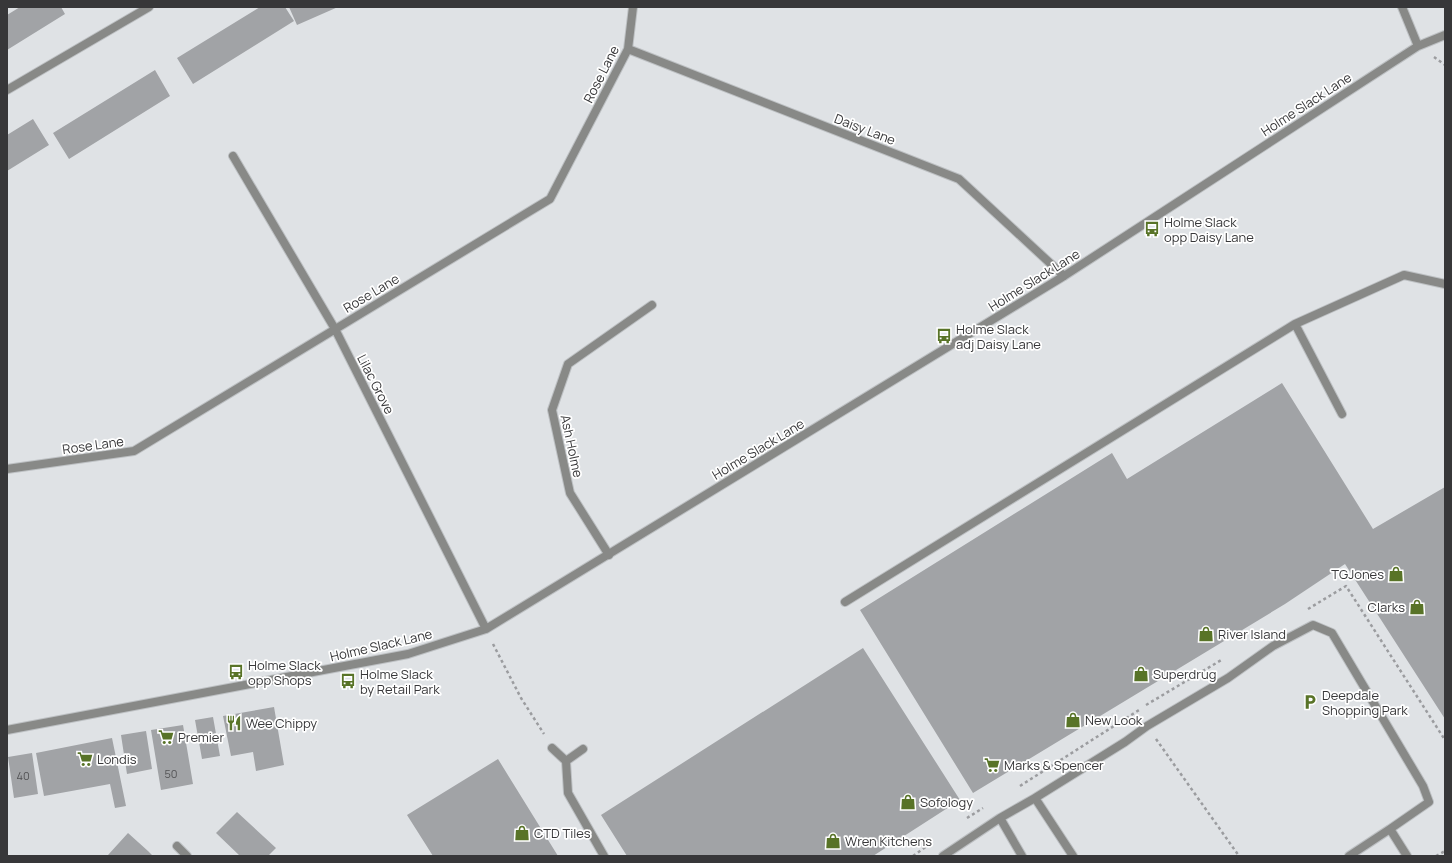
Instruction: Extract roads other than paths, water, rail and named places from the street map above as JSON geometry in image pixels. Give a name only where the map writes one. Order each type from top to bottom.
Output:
[{"type":"street","points":[[7,90],[149,7]]},
{"type":"street","name":"Rose Lane","points":[[7,469],[134,451],[550,199],[628,49],[633,7]]},
{"type":"street","points":[[1402,7],[1418,46]]},
{"type":"street","name":"Holme Slack Lane","points":[[7,730],[408,654],[486,629],[1064,276],[1418,46],[1445,35]]},
{"type":"street","name":"Daisy Lane","points":[[628,49],[959,179],[1064,276]]},
{"type":"street","name":"Lilac Grove","points":[[233,156],[335,329],[486,629]]},
{"type":"street","points":[[845,602],[1295,324],[1404,275],[1445,284]]},
{"type":"street","name":"Ash Holme","points":[[609,555],[570,493],[552,410],[568,364],[652,304]]},
{"type":"street","points":[[1295,324],[1342,414]]},
{"type":"street","points":[[943,856],[1000,818],[1125,742],[1147,726],[1228,678],[1273,646],[1313,625],[1332,633],[1424,786],[1429,802],[1349,856]]},
{"type":"street","points":[[552,748],[566,761],[568,793],[604,856]]},
{"type":"street","points":[[566,761],[583,749]]},
{"type":"street","points":[[1035,798],[1073,856]]},
{"type":"street","points":[[1000,818],[1022,856]]},
{"type":"street","points":[[1390,829],[1407,856]]},
{"type":"street","points":[[177,846],[187,856]]},
{"type":"place","name":"Holme Slack opp Daisy Lane","points":[[1152,229]]},
{"type":"place","name":"Holme Slack adj Daisy Lane","points":[[944,336]]},
{"type":"place","name":"TGJones","points":[[1396,574]]},
{"type":"place","name":"Clarks","points":[[1417,607]]},
{"type":"place","name":"River Island","points":[[1206,634]]},
{"type":"place","name":"Holme Slack opp Shops","points":[[236,672]]},
{"type":"place","name":"Superdrug","points":[[1141,674]]},
{"type":"place","name":"Holme Slack by Retail Park","points":[[348,681]]},
{"type":"place","name":"Deepdale Shopping Park","points":[[1310,702]]},
{"type":"place","name":"New Look","points":[[1073,720]]},
{"type":"place","name":"Wee Chippy","points":[[234,723]]},
{"type":"place","name":"Premier","points":[[166,737]]},
{"type":"place","name":"Londis","points":[[85,759]]},
{"type":"place","name":"Marks & Spencer","points":[[992,765]]},
{"type":"place","name":"Sofology","points":[[908,802]]},
{"type":"place","name":"CTD Tiles","points":[[522,833]]},
{"type":"place","name":"Wren Kitchens","points":[[833,841]]}]
